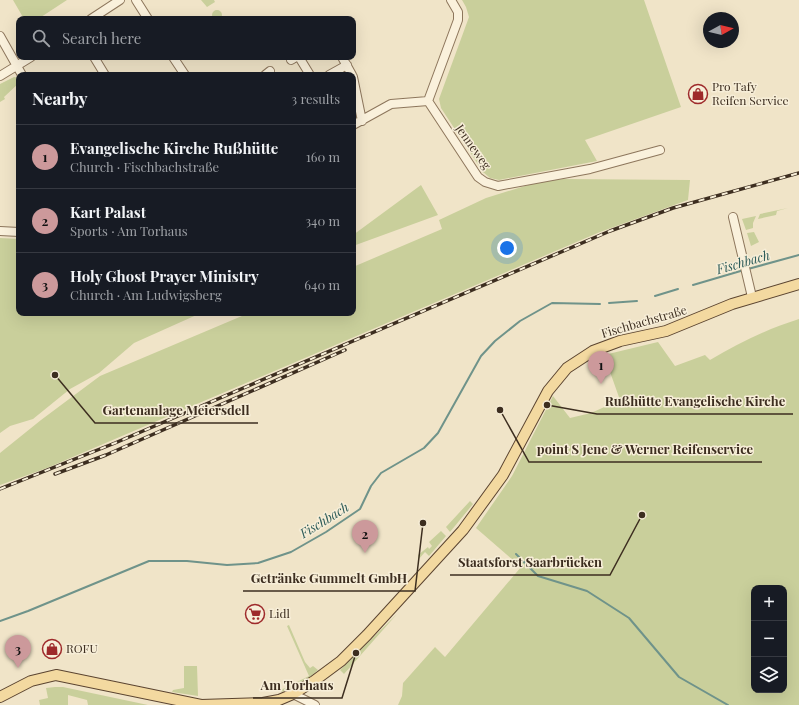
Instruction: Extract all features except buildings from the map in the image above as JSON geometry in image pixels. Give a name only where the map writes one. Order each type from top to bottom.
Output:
[{"type":"main road","name":"Fischbachstraße","points":[[0,697],[21,685],[44,677],[64,676],[201,705],[263,704],[279,700],[293,694],[314,681],[341,660],[367,635],[463,530],[503,475],[552,385],[567,368],[593,351],[627,338],[680,327],[752,297],[799,284]]},
{"type":"street","points":[[96,16],[120,0]]},
{"type":"street","points":[[136,0],[146,16]]},
{"type":"street","points":[[356,124],[391,104],[428,101],[458,20],[458,12],[451,0]]},
{"type":"street","points":[[0,36],[20,72]]},
{"type":"street","points":[[0,76],[26,60]]},
{"type":"street","points":[[96,60],[103,72]]},
{"type":"street","points":[[175,60],[183,72]]},
{"type":"street","points":[[297,60],[307,72]]},
{"type":"street","points":[[344,60],[351,72]]},
{"type":"street","points":[[334,72],[347,65]]},
{"type":"street","points":[[356,91],[362,121]]},
{"type":"street","name":"Jenneweg","points":[[428,101],[478,176],[491,185],[498,186],[590,169],[660,150]]},
{"type":"street","points":[[733,217],[752,297]]},
{"type":"street","points":[[0,231],[16,232]]},
{"type":"street","points":[[293,694],[314,705]]},
{"type":"green space","points":[[13,0],[67,0],[43,16],[22,16]]},
{"type":"green space","points":[[201,0],[214,0],[215,2],[207,7]]},
{"type":"green space","points":[[462,0],[644,0],[681,107],[585,140],[597,161],[499,180],[490,178],[483,172],[441,108],[439,99],[469,17]]},
{"type":"green space","points":[[217,10],[221,13],[222,16],[212,15]]},
{"type":"green space","points":[[16,77],[16,86],[4,97],[5,99],[0,102],[0,84]]},
{"type":"green space","points":[[563,179],[690,180],[688,200],[600,232],[47,468],[0,485],[0,453],[100,376],[242,316],[356,316],[356,266],[442,229],[439,220],[486,198],[538,182]]},
{"type":"green space","points":[[421,185],[438,215],[356,245],[356,233]]},
{"type":"green space","points":[[788,208],[777,211],[776,215],[758,219],[760,214]]},
{"type":"green space","points":[[756,216],[753,223],[753,228],[746,230],[742,219]]},
{"type":"green space","points":[[754,232],[759,242],[751,246],[747,233]]},
{"type":"green space","points":[[0,238],[16,239],[16,316],[194,316],[134,343],[99,373],[70,389],[33,419],[10,426],[0,433]]},
{"type":"green space","points":[[799,319],[799,705],[398,705],[402,696],[403,683],[435,647],[445,657],[521,567],[476,528],[512,476],[553,396],[570,418],[591,413],[620,400],[604,355],[658,342],[675,366],[705,355],[710,360],[753,337]]},
{"type":"green space","points":[[470,501],[473,504],[450,532],[446,527]]},
{"type":"green space","points":[[441,531],[446,536],[429,556],[425,552],[418,560],[418,555],[428,547],[429,549],[432,546],[429,542]]},
{"type":"green space","points":[[397,614],[344,674],[340,670]]},
{"type":"green space","points":[[289,625],[305,662],[310,668],[313,666],[318,670],[296,687],[281,692],[281,690],[309,676],[287,626]]},
{"type":"green space","points":[[184,666],[197,666],[198,696],[172,692],[173,690],[184,688]]},
{"type":"green space","points":[[63,687],[148,705],[88,705],[87,700],[68,695],[68,705],[40,705],[39,700],[48,698],[46,688]]},
{"type":"waterway","name":"Fischbach","points":[[748,269],[799,255]]},
{"type":"waterway","name":"Fischbach","points":[[693,285],[744,270]]},
{"type":"waterway","name":"Fischbach","points":[[655,296],[678,289]]},
{"type":"waterway","name":"Fischbach","points":[[609,303],[637,301]]},
{"type":"waterway","name":"Fischbach","points":[[0,621],[149,561],[187,561],[227,565],[258,563],[291,552],[326,532],[360,509],[371,486],[381,473],[424,448],[438,433],[481,356],[495,341],[520,321],[552,303],[600,304]]},
{"type":"waterway","points":[[516,554],[538,576],[587,591],[629,618],[679,677],[728,705]]},
{"type":"railway","points":[[0,489],[115,443],[610,231],[673,208],[799,173]]},
{"type":"railway","points":[[55,474],[106,455],[345,350]]},
{"type":"place","name":"Pro Tafy Reifen Service","points":[[698,94]]},
{"type":"place","name":"Gartenanlage Meiersdell","points":[[55,375]]},
{"type":"place","name":"Evangelische Kirche Rußhütte","points":[[601,384]]},
{"type":"place","name":"Rußhütte Evangelische Kirche","points":[[547,405]]},
{"type":"place","name":"point S Jene & Werner Reifenservice","points":[[500,410]]},
{"type":"place","name":"Staatsforst Saarbrücken","points":[[642,515]]},
{"type":"place","name":"Getränke Gummelt GmbH","points":[[423,523]]},
{"type":"place","name":"Kart Palast","points":[[365,553]]},
{"type":"place","name":"Lidl","points":[[255,614]]},
{"type":"place","name":"ROFU","points":[[52,649]]},
{"type":"place","name":"Am Torhaus","points":[[356,653]]},
{"type":"place","name":"Holy Ghost Prayer Ministry","points":[[18,668]]}]
